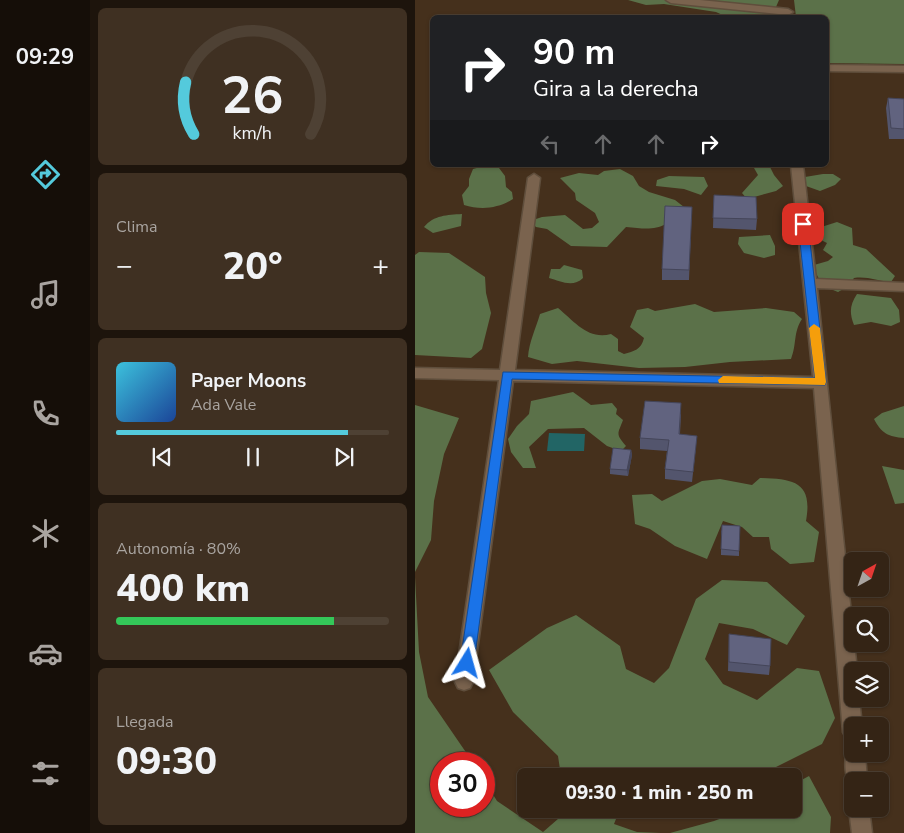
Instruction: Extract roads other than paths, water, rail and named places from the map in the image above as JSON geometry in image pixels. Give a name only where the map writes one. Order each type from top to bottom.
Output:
[{"type":"street","points":[[671,0],[788,15],[786,0]]},
{"type":"street","points":[[829,68],[904,69]]},
{"type":"street","points":[[797,167],[821,382],[852,717]]},
{"type":"street","points":[[464,682],[534,178]]},
{"type":"street","points":[[809,283],[904,287]]},
{"type":"street","points":[[415,372],[821,382]]},
{"type":"street","points":[[860,817],[862,833]]},
{"type":"water","points":[[549,433],[585,434],[584,451],[547,451]]}]
